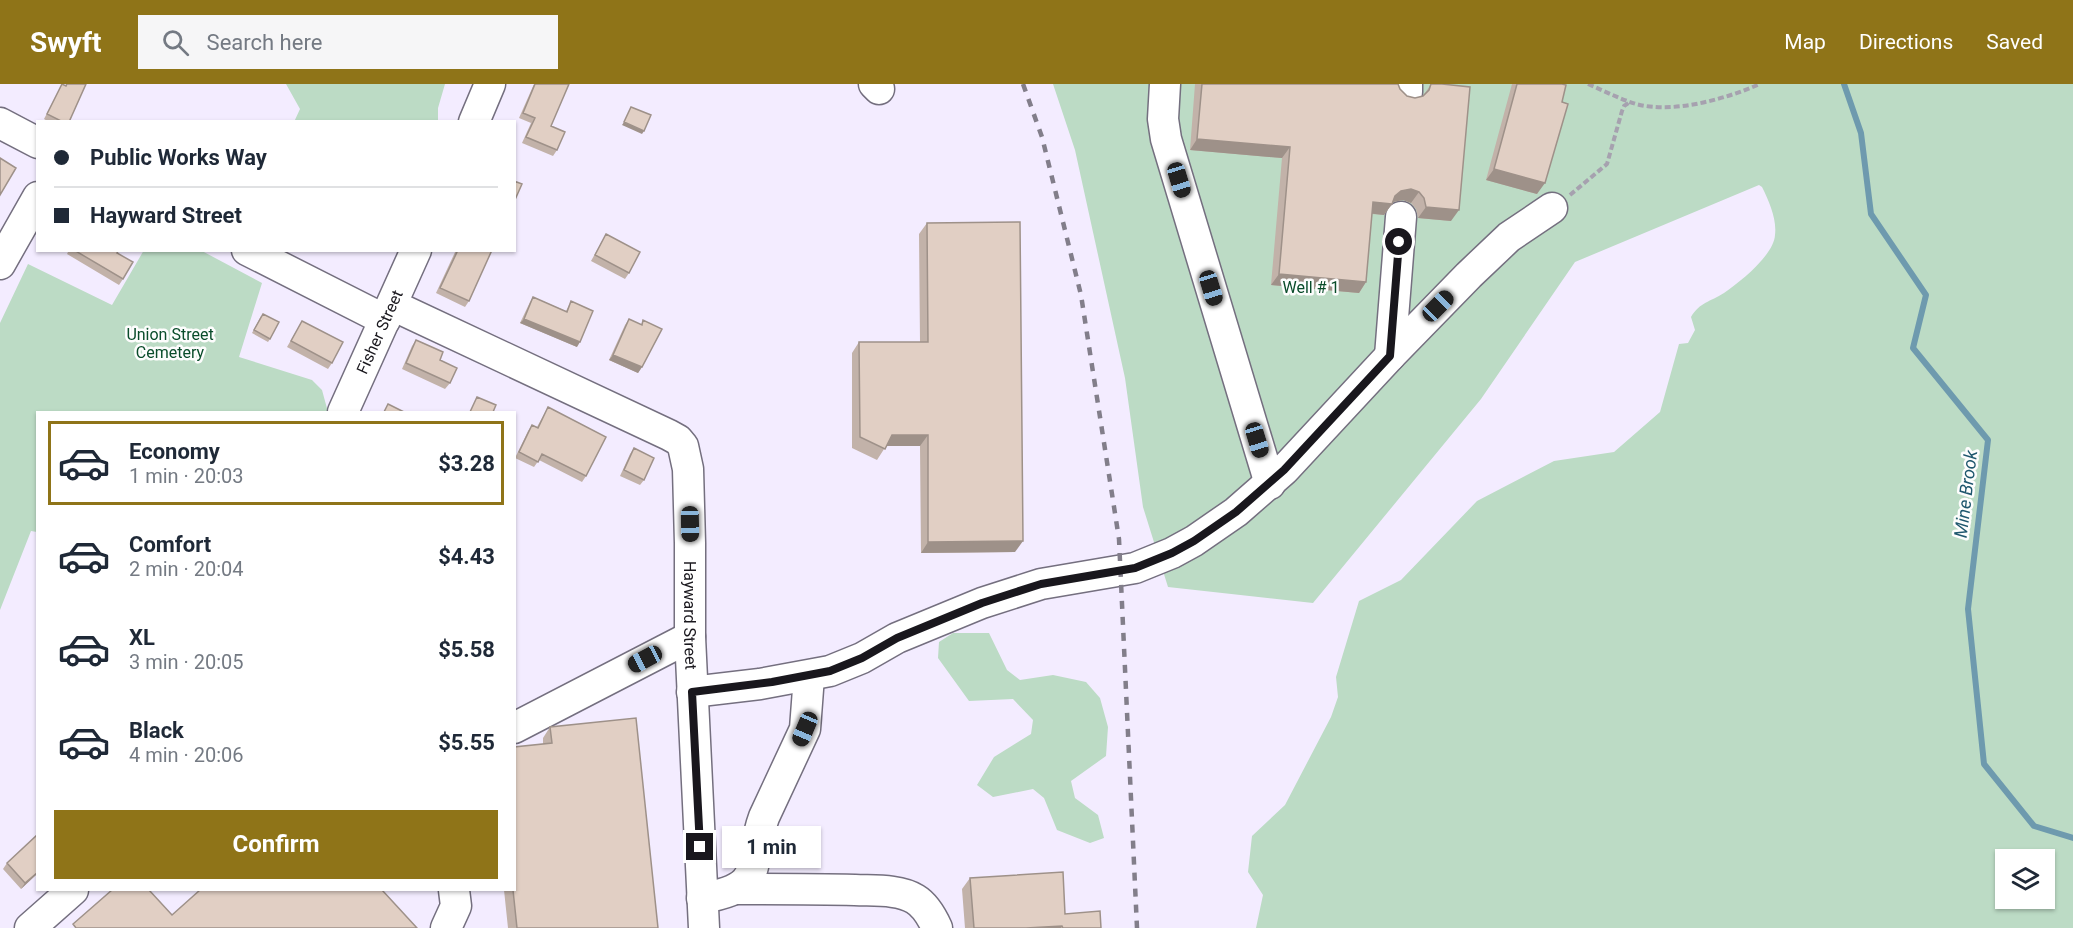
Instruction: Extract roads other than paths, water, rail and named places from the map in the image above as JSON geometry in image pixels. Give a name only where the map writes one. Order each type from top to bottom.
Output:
[{"type":"street","points":[[475,120],[490,84]]},
{"type":"street","points":[[1166,84],[1163,119],[1166,140],[1269,484]]},
{"type":"street","points":[[0,123],[36,142]]},
{"type":"street","points":[[0,264],[36,201]]},
{"type":"street","points":[[692,692],[809,676],[849,664],[897,638],[982,603],[1041,584],[1120,571],[1147,564],[1172,553],[1213,529],[1269,484],[1313,441],[1390,356],[1494,250],[1552,208]]},
{"type":"street","points":[[1390,356],[1401,217]]},
{"type":"street","points":[[251,252],[388,313]]},
{"type":"street","name":"Fisher Street","points":[[343,411],[415,252]]},
{"type":"street","name":"Hayward Street","points":[[388,313],[678,440],[686,454],[689,483],[692,692],[704,928]]},
{"type":"street","points":[[516,727],[690,637]]},
{"type":"street","points":[[738,889],[751,874],[764,817],[805,729],[809,676]]},
{"type":"street","points":[[702,898],[738,889],[851,890],[904,894],[922,905],[937,928]]},
{"type":"street","points":[[30,928],[72,891]]},
{"type":"street","points":[[446,928],[456,906],[454,891]]},
{"type":"waterway","name":"Mine Brook","points":[[1844,84],[1861,133],[1871,214],[1926,295],[1913,348],[1988,440],[1968,609],[1984,764],[2034,826],[2073,838]]},
{"type":"railway","points":[[1023,84],[1042,137],[1081,295],[1119,539],[1137,928]]},
{"type":"park label","name":"Well # 1","points":[[1311,287]]},
{"type":"park label","name":"Union Street Cemetery","points":[[170,343]]}]
